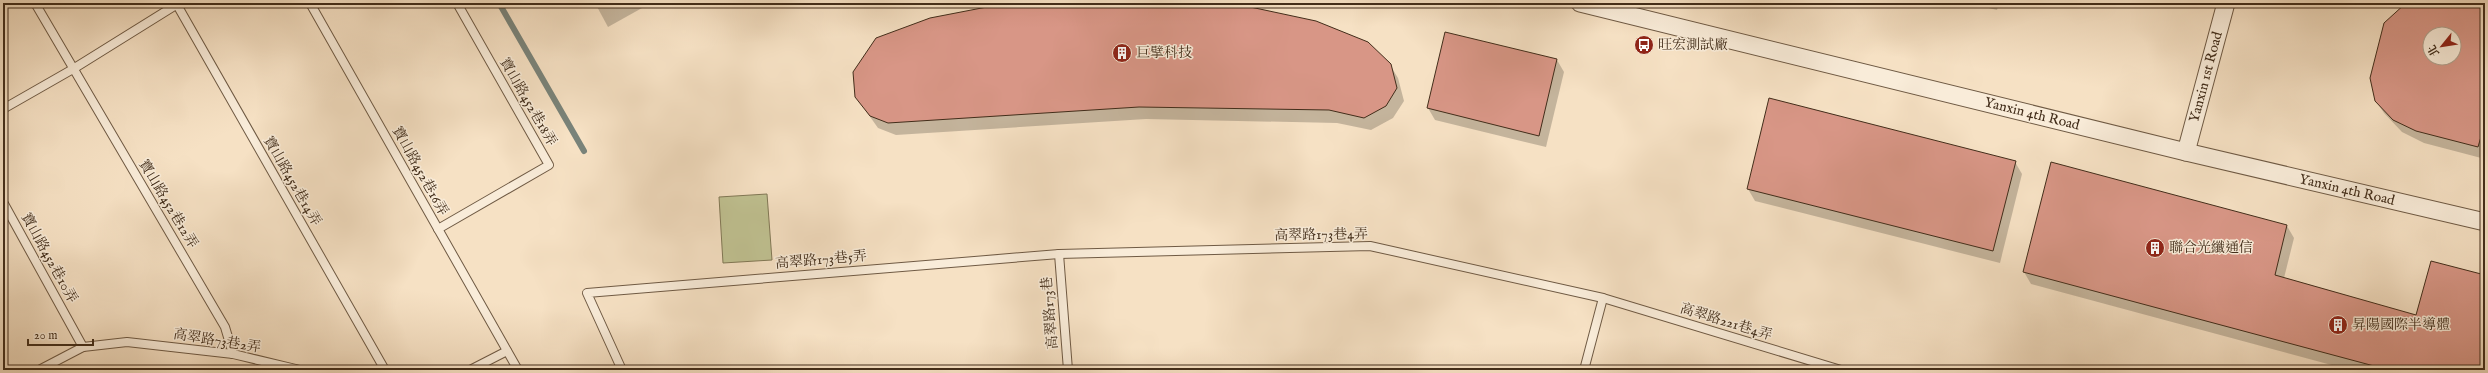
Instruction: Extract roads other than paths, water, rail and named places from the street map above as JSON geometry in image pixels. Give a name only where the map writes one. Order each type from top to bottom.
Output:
[{"type":"street","name":"Yanxin 4th Road","points":[[1580,3],[2186,152],[2485,222]]},
{"type":"street","name":"Yanxin 1st Road","points":[[2186,152],[2226,3]]},
{"type":"lane","name":"寶山路452巷12弄","points":[[35,3],[225,327],[233,354]]},
{"type":"lane","points":[[3,110],[73,69],[177,3]]},
{"type":"lane","name":"寶山路452巷14弄","points":[[177,3],[385,370]]},
{"type":"lane","name":"寶山路452巷16弄","points":[[310,3],[518,370]]},
{"type":"lane","name":"寶山路452巷18弄","points":[[438,229],[549,165],[457,3]]},
{"type":"lane","name":"寶山路452巷10弄","points":[[3,202],[83,347]]},
{"type":"lane","name":"高翠路173巷4弄","points":[[1058,254],[1370,246],[1603,298]]},
{"type":"lane","name":"高翠路173巷5弄","points":[[622,370],[586,293],[1058,254]]},
{"type":"lane","name":"高翠路173巷","points":[[1058,254],[1068,370]]},
{"type":"lane","points":[[1584,370],[1603,298]]},
{"type":"lane","name":"高翠路221巷4弄","points":[[1603,298],[1841,370]]},
{"type":"lane","name":"高翠路73巷2弄","points":[[39,370],[83,347],[127,342],[233,354],[300,370]]},
{"type":"lane","points":[[470,370],[507,351]]},
{"type":"lane","points":[[1055,370],[1190,370]]},
{"type":"waterway","points":[[499,3],[584,151]]},
{"type":"place","name":"旺宏測試廠","points":[[1644,45]]},
{"type":"place","name":"巨擘科技","points":[[1122,53]]},
{"type":"place","name":"聯合光纖通信","points":[[2155,248]]},
{"type":"place","name":"昇陽國際半導體","points":[[2338,325]]}]
